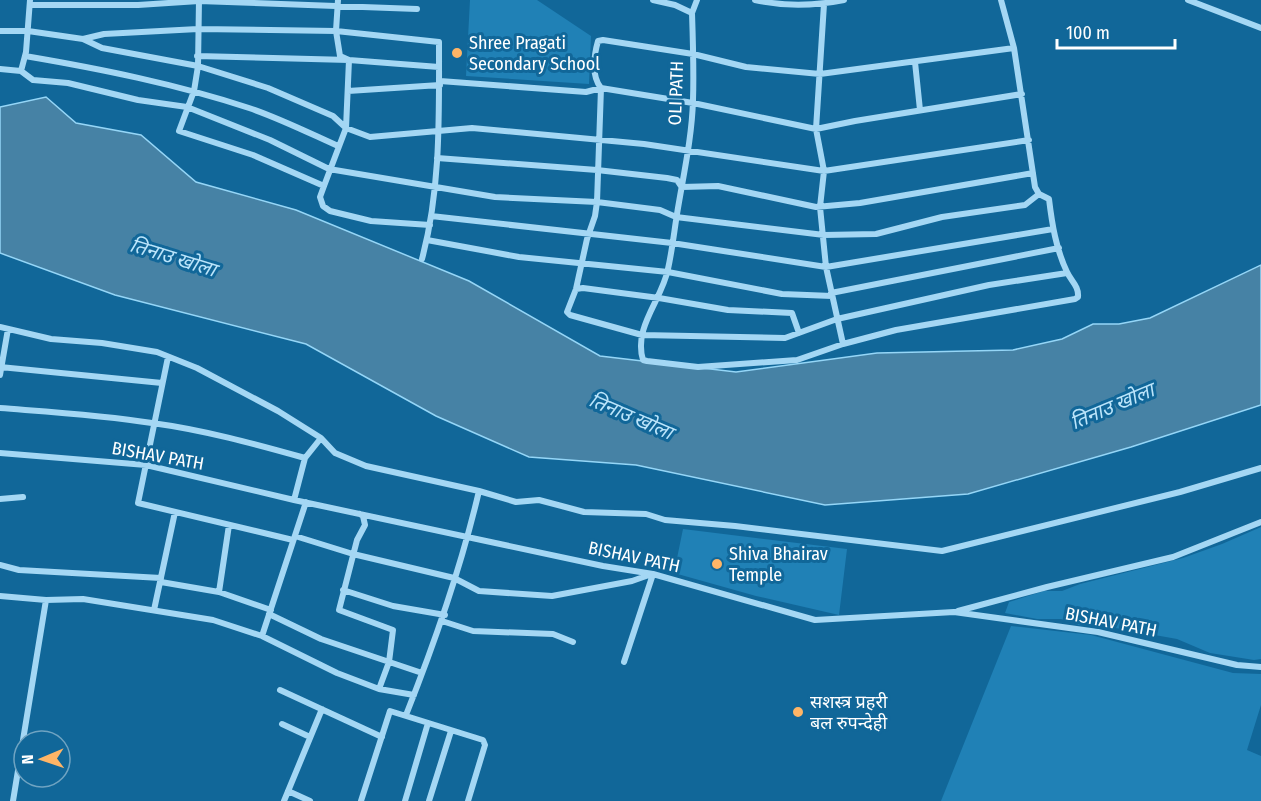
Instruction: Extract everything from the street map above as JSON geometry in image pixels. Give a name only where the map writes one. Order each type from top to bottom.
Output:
[{"type":"street","points":[[199,0],[198,66],[194,91],[179,131],[253,155],[324,186]]},
{"type":"street","points":[[21,71],[25,56],[30,3],[128,5],[199,0],[338,3],[417,9]]},
{"type":"street","points":[[653,0],[675,5],[692,13]]},
{"type":"street","name":"OLI PATH","points":[[642,335],[645,321],[659,298],[668,272],[682,187],[693,103],[692,13],[697,0]]},
{"type":"street","points":[[755,0],[824,4],[844,0]]},
{"type":"street","points":[[642,335],[643,360],[698,367],[760,364],[796,360],[843,344],[897,330],[1076,299],[1079,290],[1067,273],[1053,229],[1049,199],[1039,194],[1035,187],[1014,48],[1001,0]]},
{"type":"street","points":[[1188,0],[1261,28]]},
{"type":"street","points":[[338,3],[336,30],[340,56],[349,60]]},
{"type":"street","points":[[824,4],[816,129],[824,171],[820,207],[826,267],[843,344]]},
{"type":"street","points":[[83,39],[104,34],[198,29],[336,30],[439,42],[440,130],[430,225],[422,259]]},
{"type":"street","points":[[0,31],[83,39],[102,48],[198,66],[268,88],[333,116],[346,128],[370,137],[472,128],[644,144],[824,171],[1029,140]]},
{"type":"street","points":[[1014,48],[820,74],[746,67],[693,54],[598,41],[595,68],[596,83],[601,88],[597,201],[576,289],[567,312],[570,315],[642,335],[785,338],[837,319],[989,285],[1067,273]]},
{"type":"street","points":[[25,56],[92,68],[194,91],[252,109],[338,146]]},
{"type":"street","points":[[197,56],[349,60],[439,67]]},
{"type":"street","points":[[349,60],[346,128],[320,197],[323,206],[330,211],[371,221],[430,225]]},
{"type":"street","points":[[915,62],[921,110]]},
{"type":"street","points":[[0,69],[21,71],[33,80],[68,83],[138,100],[187,107],[270,140],[329,169],[495,197],[597,201],[660,210],[676,217],[824,235],[876,234],[942,217],[1025,205],[1039,194]]},
{"type":"street","points":[[348,91],[440,83],[586,92],[601,88],[693,103],[816,129],[1022,94]]},
{"type":"street","points":[[437,158],[597,170],[677,180],[682,187],[718,186],[820,207],[860,203],[1033,173]]},
{"type":"street","points":[[431,216],[672,243],[826,267],[1053,229]]},
{"type":"street","points":[[427,240],[519,257],[668,272],[782,294],[832,294],[1059,248]]},
{"type":"street","points":[[576,289],[659,298],[728,310],[792,313],[800,333]]},
{"type":"street","points":[[0,327],[51,339],[143,349],[197,368],[268,405],[321,438],[335,453],[366,466],[480,491],[516,502],[539,500],[584,512],[646,514],[665,520],[735,526],[942,551],[1180,492],[1261,468]]},
{"type":"street","points":[[8,329],[0,370],[162,383]]},
{"type":"street","points":[[168,357],[138,503],[294,538],[454,578],[479,591],[552,596],[653,574]]},
{"type":"street","points":[[0,408],[154,423],[242,441],[305,458]]},
{"type":"street","points":[[294,500],[305,458],[321,438]]},
{"type":"street","name":"BISHAV PATH","points":[[0,453],[146,465],[294,500],[603,566],[653,574],[815,620],[954,612],[1098,632],[1237,665],[1261,667]]},
{"type":"street","points":[[406,715],[444,618],[480,491]]},
{"type":"street","points":[[0,499],[23,497]]},
{"type":"street","points":[[262,636],[306,502]]},
{"type":"street","points":[[154,610],[176,512]]},
{"type":"street","points":[[357,513],[363,516],[365,525],[357,540],[339,610],[393,630],[389,662],[379,689]]},
{"type":"street","points":[[954,612],[1173,557],[1261,522]]},
{"type":"street","points":[[219,592],[229,525]]},
{"type":"street","points":[[0,565],[19,570],[49,573],[161,580],[219,592],[270,612],[321,639],[422,673]]},
{"type":"street","points":[[624,662],[653,574]]},
{"type":"street","points":[[343,590],[393,606],[444,618],[473,631],[553,634],[573,642]]},
{"type":"street","points":[[0,596],[46,600],[83,599],[213,620],[262,636],[336,673],[379,689],[414,695]]},
{"type":"street","points":[[13,801],[46,600]]},
{"type":"street","points":[[280,690],[382,737]]},
{"type":"street","points":[[284,801],[322,709]]},
{"type":"street","points":[[361,801],[390,711],[483,740],[485,745],[468,801]]},
{"type":"street","points":[[405,801],[428,723]]},
{"type":"street","points":[[282,724],[310,737]]},
{"type":"street","points":[[429,801],[451,731]]},
{"type":"street","points":[[288,791],[310,801]]},
{"type":"shaded area","points":[[470,0],[537,0],[591,36],[589,84],[466,76]]},
{"type":"shaded area","points":[[1261,527],[1261,659],[1254,660],[1210,653],[1177,639],[1110,627],[1078,625],[1061,619],[1037,619],[1005,613],[1009,602],[1044,591],[1062,591],[1080,584],[1183,558]]},
{"type":"shaded area","points":[[683,529],[847,549],[839,615],[756,596],[674,573]]},
{"type":"shaded area","points":[[1011,626],[1091,635],[1233,673],[1261,674],[1261,705],[1247,750],[1261,756],[1261,801],[941,801]]},
{"type":"water","name":"तिनाउ खोला","points":[[46,97],[76,123],[141,135],[196,182],[296,210],[469,281],[600,356],[736,372],[877,353],[1013,350],[1062,339],[1093,324],[1119,324],[1150,318],[1261,265],[1261,405],[1131,447],[968,494],[825,505],[636,465],[529,457],[436,416],[306,344],[115,295],[0,253],[0,107]]},
{"type":"place","name":"Shree Pragati Secondary School","points":[[457,53]]},
{"type":"place","name":"Shiva Bhairav Temple","points":[[717,564]]},
{"type":"place","name":"सशस्त्र प्रहरी बल रुपन्देही","points":[[798,712]]}]
